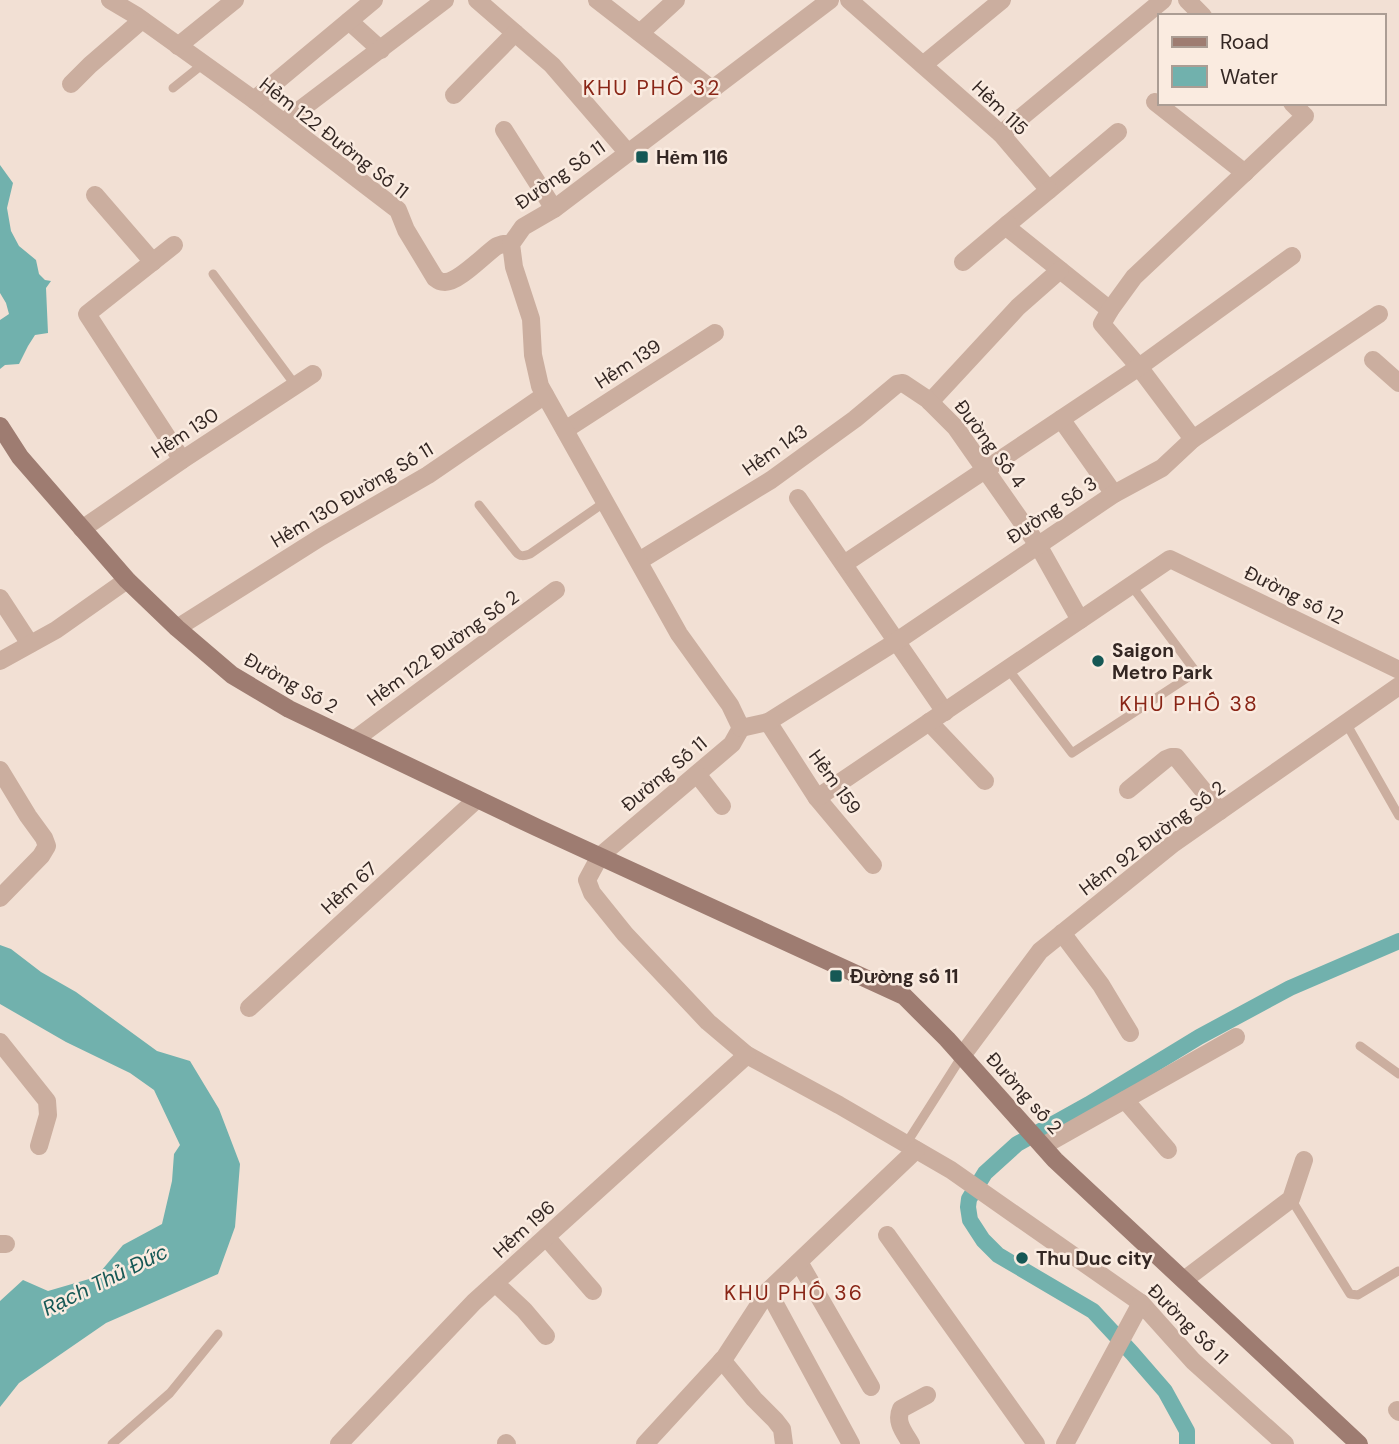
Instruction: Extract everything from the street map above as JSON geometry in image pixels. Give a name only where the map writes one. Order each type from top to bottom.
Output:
[{"type":"street","points":[[178,46],[235,0]]},
{"type":"street","points":[[254,100],[374,0]]},
{"type":"street","points":[[284,122],[445,0]]},
{"type":"street","points":[[477,0],[552,65],[628,153]]},
{"type":"street","points":[[597,0],[713,90]]},
{"type":"street","points":[[640,33],[676,0]]},
{"type":"street","name":"Đường Số 11","points":[[511,244],[523,227],[554,209],[830,0]]},
{"type":"street","name":"Hẻm 115","points":[[849,0],[1000,134],[1049,190]]},
{"type":"street","points":[[923,65],[1002,0]]},
{"type":"street","points":[[1000,134],[1163,0]]},
{"type":"street","points":[[1187,0],[1201,14]]},
{"type":"street","name":"Hẻm 122 Đường Số 11","points":[[123,3],[142,20],[284,122],[398,210],[407,230],[440,282],[447,283],[460,276],[497,246],[503,243],[511,244]]},
{"type":"street","points":[[71,84],[142,20]]},
{"type":"street","points":[[349,21],[381,50]]},
{"type":"street","points":[[454,95],[515,33]]},
{"type":"street","points":[[1159,105],[1245,173]]},
{"type":"street","points":[[1193,439],[1139,367],[1102,324],[1134,277],[1305,116],[1294,105]]},
{"type":"street","points":[[504,130],[554,209]]},
{"type":"street","points":[[963,262],[1118,132]]},
{"type":"street","points":[[96,195],[152,262]]},
{"type":"street","points":[[1008,224],[1009,229],[1110,310]]},
{"type":"street","points":[[511,244],[514,267],[531,318],[533,355],[540,386],[679,634],[730,705],[741,728]]},
{"type":"street","points":[[174,245],[87,314],[182,460]]},
{"type":"street","points":[[844,564],[1139,367],[1292,256]]},
{"type":"street","points":[[930,402],[1018,307],[1060,270]]},
{"type":"street","name":"Đường Số 3","points":[[741,728],[768,722],[897,641],[1114,494],[1163,468],[1193,439],[1379,314]]},
{"type":"street","name":"Hẻm 139","points":[[565,430],[715,333]]},
{"type":"street","points":[[1373,360],[1399,383]]},
{"type":"street","name":"Hẻm 130","points":[[82,529],[313,374]]},
{"type":"street","name":"Hẻm 143","points":[[639,561],[771,480],[855,419],[897,384],[903,383],[930,402]]},
{"type":"street","name":"Hẻm 130 Đường Số 11","points":[[177,628],[321,537],[428,475],[545,395]]},
{"type":"street","name":"Đường Số 4","points":[[930,402],[956,428],[1038,545],[1080,620]]},
{"type":"street","points":[[1061,419],[1114,494]]},
{"type":"street","name":"Đường Số 2","points":[[0,426],[20,457],[127,580],[232,675],[289,709],[600,856]]},
{"type":"street","points":[[798,498],[945,712]]},
{"type":"street","name":"Đường số 12","points":[[1132,585],[1170,559],[1399,670]]},
{"type":"street","points":[[0,661],[56,630],[127,580]]},
{"type":"street","points":[[817,798],[1132,585]]},
{"type":"street","name":"Hẻm 122 Đường Số 2","points":[[354,740],[556,590]]},
{"type":"street","points":[[0,598],[30,644]]},
{"type":"street","name":"Hẻm 92 Đường Số 2","points":[[962,1056],[1040,951],[1174,843],[1399,686]]},
{"type":"street","name":"Hẻm 159","points":[[768,722],[817,798],[873,865]]},
{"type":"street","points":[[929,722],[985,781]]},
{"type":"street","name":"Đường Số 11","points":[[741,728],[732,744],[600,856],[587,880],[592,893],[625,934],[708,1022],[747,1055],[958,1175],[1141,1303],[1193,1361],[1285,1444]]},
{"type":"street","points":[[1128,790],[1166,760],[1176,757],[1220,811]]},
{"type":"street","points":[[0,770],[47,846],[41,856],[0,898]]},
{"type":"street","points":[[697,774],[722,806]]},
{"type":"street","name":"Hẻm 67","points":[[249,1008],[477,799]]},
{"type":"street","name":"Đường số 2","points":[[600,856],[904,996],[1055,1160],[1359,1444]]},
{"type":"street","points":[[1062,933],[1101,985],[1130,1033]]},
{"type":"street","points":[[1043,1146],[1236,1037]]},
{"type":"street","points":[[0,1042],[47,1101],[48,1115],[39,1146]]},
{"type":"street","name":"Hẻm 196","points":[[340,1444],[474,1302],[747,1055]]},
{"type":"street","points":[[1125,1100],[1168,1150]]},
{"type":"street","points":[[645,1444],[722,1360],[768,1291],[911,1147]]},
{"type":"street","points":[[1184,1280],[1291,1199],[1304,1160]]},
{"type":"street","points":[[887,1235],[1036,1444]]},
{"type":"street","points":[[546,1237],[593,1291]]},
{"type":"street","points":[[799,1262],[872,1387]]},
{"type":"street","points":[[495,1283],[524,1310],[546,1336]]},
{"type":"street","points":[[768,1291],[850,1444]]},
{"type":"street","points":[[1065,1444],[1141,1303]]},
{"type":"street","points":[[722,1360],[754,1399],[775,1419],[782,1429],[784,1444]]},
{"type":"street","points":[[911,1444],[898,1423],[899,1412],[927,1395]]},
{"type":"lane","points":[[173,89],[203,64]]},
{"type":"lane","points":[[213,274],[296,386]]},
{"type":"lane","points":[[479,505],[516,552],[524,556],[605,502]]},
{"type":"lane","points":[[1007,669],[1072,752],[1196,672],[1132,585]]},
{"type":"lane","points":[[1346,723],[1399,816]]},
{"type":"lane","points":[[1360,1046],[1399,1074]]},
{"type":"lane","points":[[911,1147],[962,1056]]},
{"type":"lane","points":[[1291,1199],[1350,1294],[1359,1295],[1398,1271]]},
{"type":"lane","points":[[112,1444],[170,1393],[218,1334]]},
{"type":"water","points":[[0,165],[13,183],[7,208],[11,231],[19,246],[36,260],[39,274],[45,280],[51,281],[46,288],[48,333],[35,335],[19,364],[5,365],[0,369],[0,320],[9,314],[0,293]]},
{"type":"water","name":"Rạch Thủ Đức","points":[[0,945],[11,949],[41,972],[76,992],[157,1051],[190,1061],[219,1109],[240,1164],[235,1227],[218,1274],[106,1323],[19,1383],[0,1407],[0,1301],[23,1280],[48,1291],[96,1277],[123,1245],[162,1224],[172,1181],[174,1154],[180,1145],[154,1090],[130,1073],[66,1042],[0,1004]]},
{"type":"waterway","points":[[1187,1444],[1187,1431],[1165,1391],[1132,1353],[1093,1311],[998,1255],[983,1240],[970,1220],[969,1199],[985,1173],[1017,1144],[1199,1037],[1290,988],[1399,941]]},
{"type":"place","name":"Hẻm 116","points":[[642,157]]},
{"type":"place","name":"Saigon Metro Park","points":[[1098,661]]},
{"type":"place","name":"Đường số 11","points":[[836,976]]},
{"type":"place","name":"Thu Duc city","points":[[1022,1258]]},
{"type":"district","name":"KHU PHỐ 32","points":[[652,88]]},
{"type":"district","name":"KHU PHỐ 38","points":[[1189,704]]},
{"type":"district","name":"KHU PHỐ 36","points":[[794,1293]]}]
